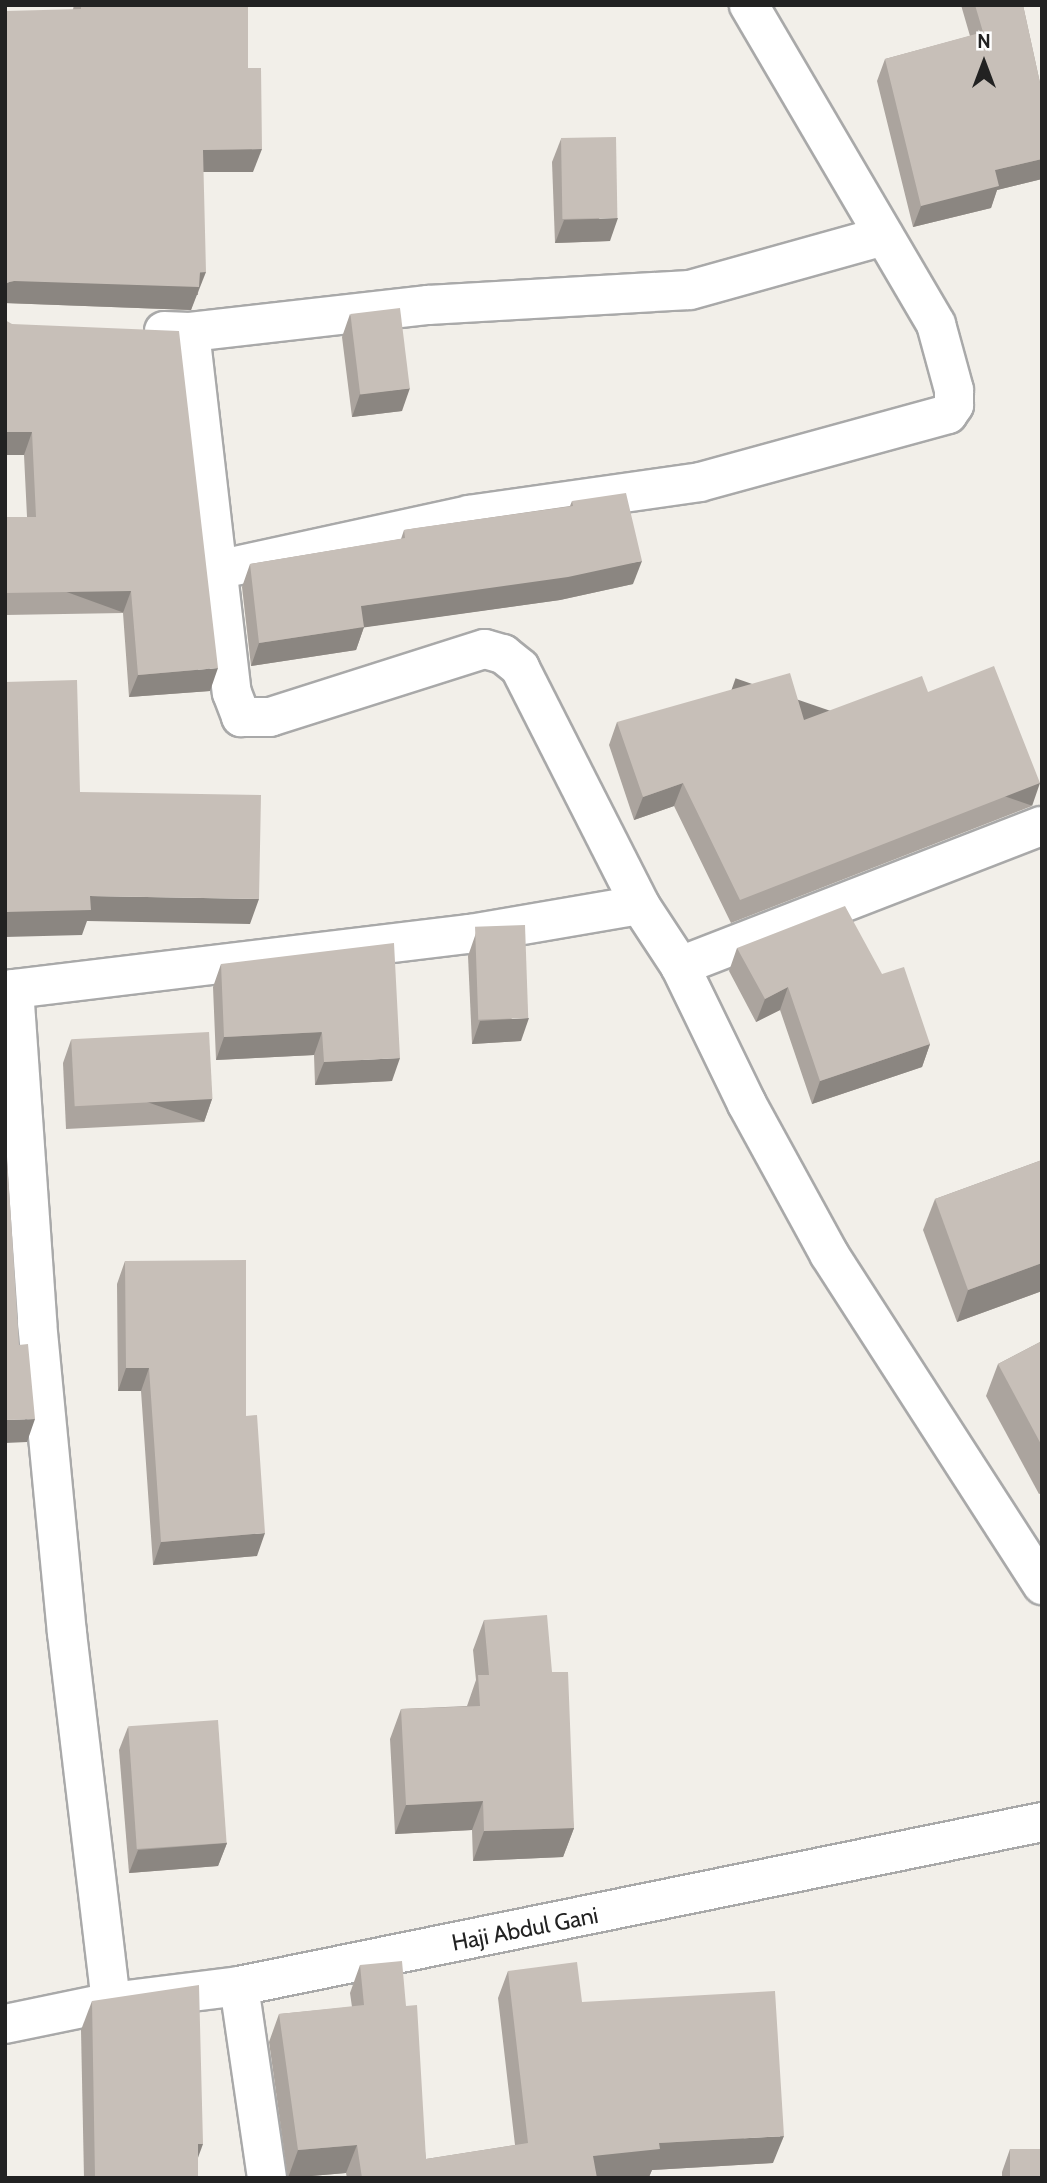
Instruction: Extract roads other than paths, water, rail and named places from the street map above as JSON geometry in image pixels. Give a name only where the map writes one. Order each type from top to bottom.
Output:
[{"type":"street","points":[[216,570],[469,515],[700,482],[948,414],[954,405],[954,390],[936,324],[749,5]]},
{"type":"street","points":[[124,330],[190,332],[429,305],[690,290],[884,236]]},
{"type":"street","points":[[190,332],[232,694],[241,717],[270,717],[485,649],[503,654],[520,668],[609,910],[680,966],[747,1104],[829,1254],[1042,1585]]},
{"type":"street","points":[[680,966],[1041,826]]},
{"type":"street","points":[[111,2002],[38,1336],[9,989],[470,934],[609,910]]},
{"type":"street","name":"Haji Abdul Gani","points":[[5,2024],[111,2002],[239,1986],[1015,1828]]},
{"type":"street","points":[[239,1986],[267,2178]]}]
